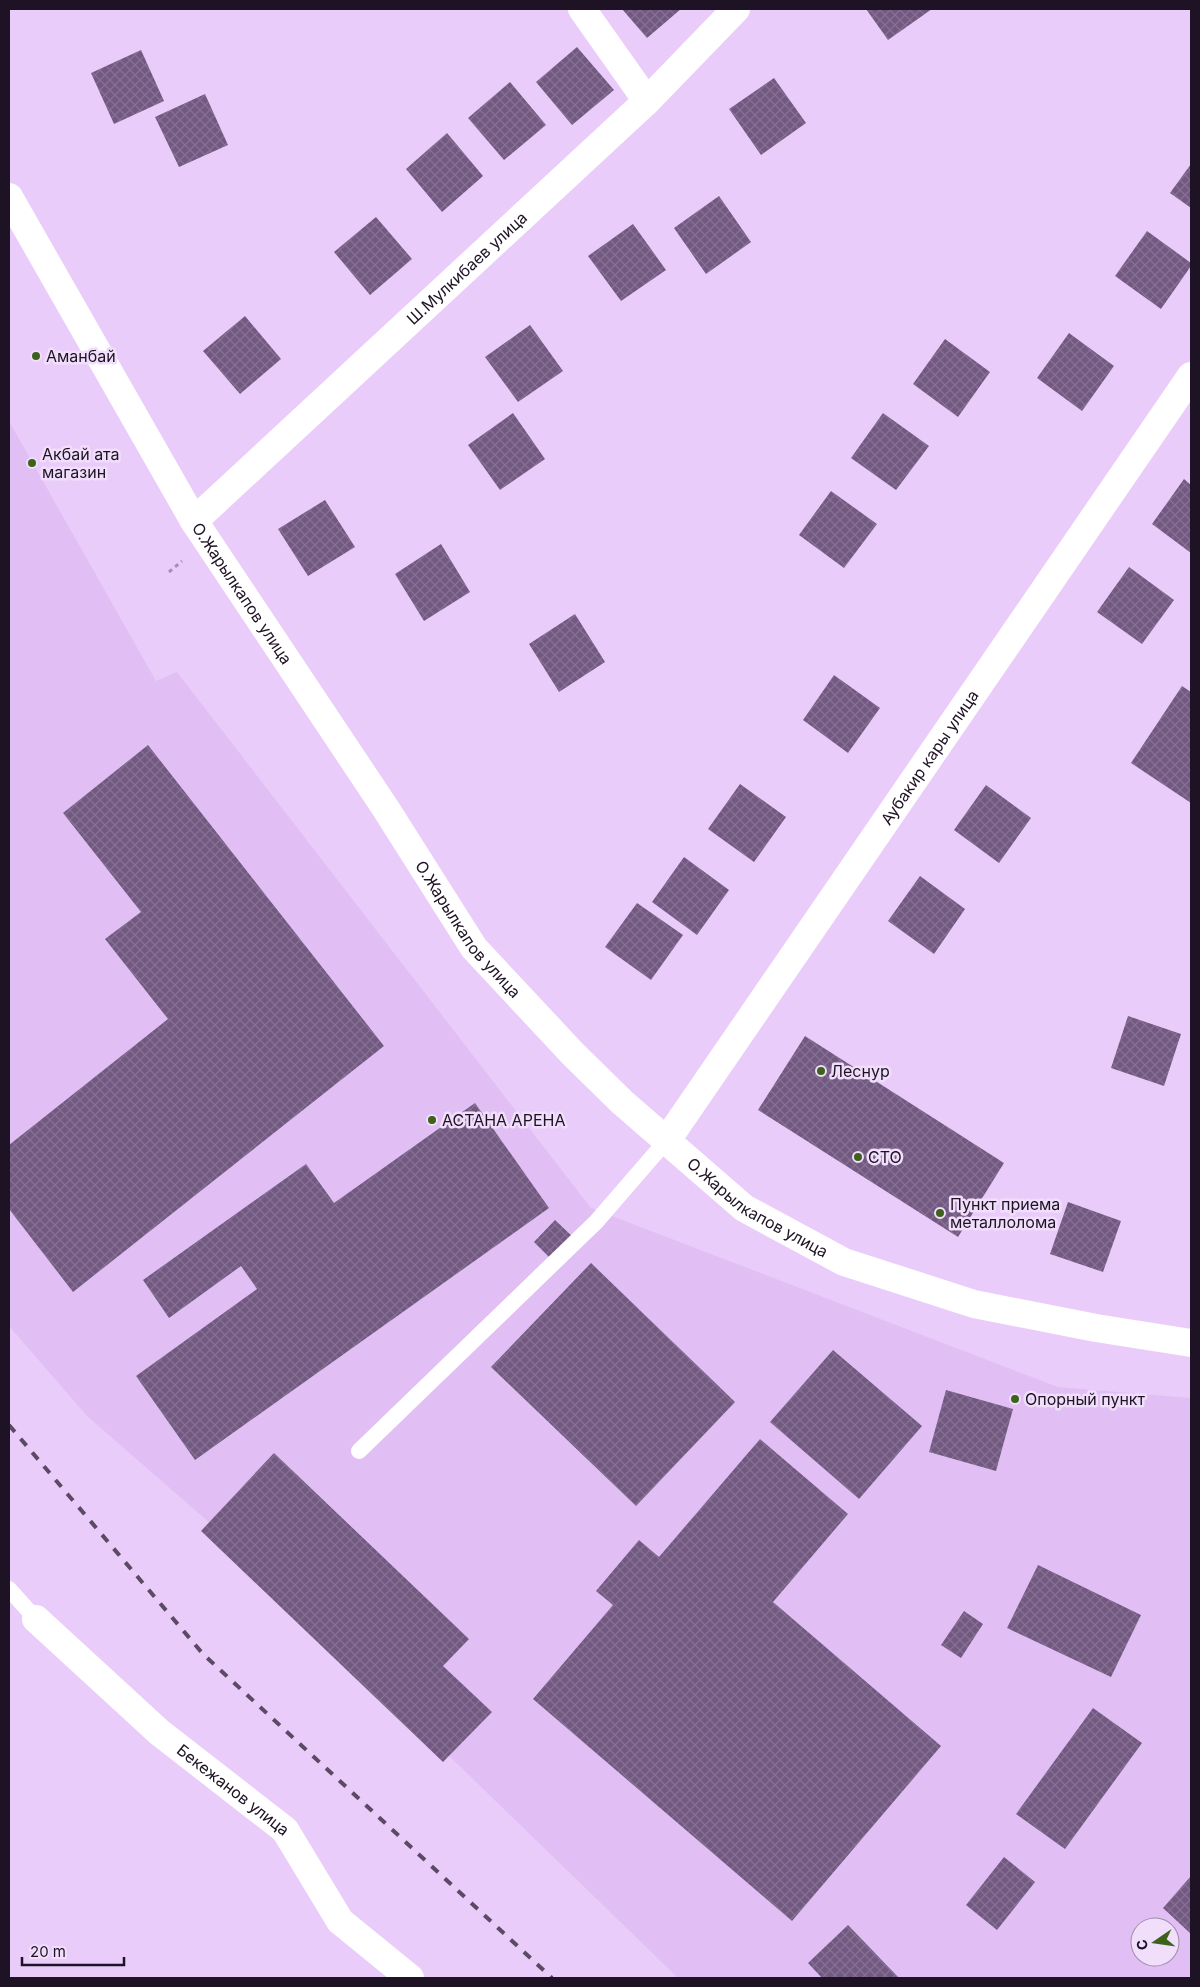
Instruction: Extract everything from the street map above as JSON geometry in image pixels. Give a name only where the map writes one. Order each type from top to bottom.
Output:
[{"type":"street","points":[[582,9],[647,100]]},
{"type":"street","name":"Ш.Мулкибаев улица","points":[[194,521],[647,100],[736,9]]},
{"type":"street","name":"О.Жарылкапов улица","points":[[9,197],[194,521],[386,810],[474,948],[580,1061],[622,1102],[744,1208],[844,1262],[974,1304],[1096,1328],[1191,1343]]},
{"type":"street","name":"Аубакир кары улица","points":[[667,1140],[1191,376]]},
{"type":"street","name":"Бекежанов улица","points":[[36,1619],[158,1732],[284,1830],[340,1921],[410,1978]]},
{"type":"lane","points":[[359,1451],[596,1222],[667,1140]]},
{"type":"lane","points":[[9,1589],[36,1619]]},
{"type":"shaded area","points":[[9,421],[156,681],[177,672],[591,1208],[1058,1387],[1191,1398],[1191,1978],[678,1978],[204,1518],[87,1416],[9,1326]]},
{"type":"building","points":[[622,9],[681,9],[647,38]]},
{"type":"building","points":[[866,9],[932,9],[888,40]]},
{"type":"building","points":[[577,47],[614,90],[572,125],[536,82]]},
{"type":"building","points":[[141,50],[164,101],[114,124],[91,73]]},
{"type":"building","points":[[774,78],[806,123],[761,155],[729,109]]},
{"type":"building","points":[[510,82],[546,125],[504,160],[468,118]]},
{"type":"building","points":[[205,94],[228,145],[179,167],[155,117]]},
{"type":"building","points":[[447,133],[483,176],[442,212],[406,169]]},
{"type":"building","points":[[1191,164],[1191,208],[1170,193]]},
{"type":"building","points":[[719,196],[751,242],[706,274],[674,228]]},
{"type":"building","points":[[376,217],[412,259],[370,295],[334,252]]},
{"type":"building","points":[[633,224],[666,270],[621,301],[588,256]]},
{"type":"building","points":[[1147,231],[1191,263],[1191,266],[1161,309],[1115,276]]},
{"type":"building","points":[[245,316],[281,359],[240,394],[203,351]]},
{"type":"building","points":[[530,325],[563,371],[518,402],[485,357]]},
{"type":"building","points":[[1069,333],[1114,366],[1082,411],[1037,378]]},
{"type":"building","points":[[945,339],[990,372],[958,417],[913,384]]},
{"type":"building","points":[[513,413],[545,459],[500,490],[468,445]]},
{"type":"building","points":[[883,413],[929,446],[896,490],[851,458]]},
{"type":"building","points":[[1184,479],[1191,485],[1191,553],[1152,524]]},
{"type":"building","points":[[831,491],[877,524],[844,568],[799,535]]},
{"type":"building","points":[[325,500],[355,547],[308,576],[278,529]]},
{"type":"building","points":[[441,544],[470,592],[424,621],[395,574]]},
{"type":"building","points":[[1129,567],[1174,600],[1142,644],[1097,612]]},
{"type":"building","points":[[575,614],[605,662],[559,692],[529,644]]},
{"type":"building","points":[[834,675],[880,708],[848,753],[803,720]]},
{"type":"building","points":[[1182,686],[1191,692],[1191,803],[1131,763]]},
{"type":"building","points":[[148,745],[384,1046],[73,1292],[9,1209],[9,1145],[168,1019],[105,939],[141,912],[63,813]]},
{"type":"building","points":[[740,784],[786,817],[754,862],[708,829]]},
{"type":"building","points":[[986,785],[1031,818],[999,863],[954,830]]},
{"type":"building","points":[[684,857],[729,890],[697,935],[652,902]]},
{"type":"building","points":[[920,876],[965,909],[934,954],[888,921]]},
{"type":"building","points":[[637,903],[683,935],[651,980],[605,947]]},
{"type":"building","points":[[1128,1016],[1181,1034],[1164,1086],[1111,1068]]},
{"type":"building","points":[[805,1036],[1004,1163],[958,1237],[758,1110]]},
{"type":"building","points":[[475,1103],[549,1208],[195,1460],[136,1376],[257,1289],[241,1266],[169,1318],[143,1280],[306,1164],[334,1203]]},
{"type":"building","points":[[1068,1202],[1121,1221],[1103,1272],[1050,1254]]},
{"type":"building","points":[[555,1220],[574,1238],[553,1261],[534,1242]]},
{"type":"building","points":[[591,1263],[735,1402],[636,1506],[491,1367]]},
{"type":"building","points":[[833,1350],[922,1426],[859,1499],[770,1422]]},
{"type":"building","points":[[946,1390],[1013,1409],[996,1471],[929,1452]]},
{"type":"building","points":[[760,1439],[848,1514],[773,1602],[941,1746],[792,1921],[533,1699],[613,1605],[596,1591],[639,1540],[659,1557]]},
{"type":"building","points":[[274,1453],[469,1639],[443,1666],[492,1712],[443,1762],[201,1531]]},
{"type":"building","points":[[1038,1565],[1141,1615],[1111,1677],[1007,1628]]},
{"type":"building","points":[[964,1611],[983,1624],[961,1658],[941,1645]]},
{"type":"building","points":[[1093,1708],[1142,1743],[1065,1849],[1016,1814]]},
{"type":"building","points":[[1004,1857],[1035,1882],[997,1930],[966,1905]]},
{"type":"building","points":[[1191,1876],[1191,1934],[1180,1924],[1180,1917],[1173,1917],[1163,1908]]},
{"type":"building","points":[[848,1925],[899,1978],[822,1978],[808,1963]]},
{"type":"railway","points":[[9,1425],[203,1654],[552,1978]]},
{"type":"place","name":"Аманбай","points":[[36,356]]},
{"type":"place","name":"Акбай ата магазин","points":[[32,463]]},
{"type":"place","name":"Леснур","points":[[821,1071]]},
{"type":"place","name":"АСТАНА АРЕНА","points":[[432,1120]]},
{"type":"place","name":"СТО","points":[[858,1157]]},
{"type":"place","name":"Пункт приема металлолома","points":[[940,1213]]},
{"type":"place","name":"Опорный пункт","points":[[1015,1399]]}]
